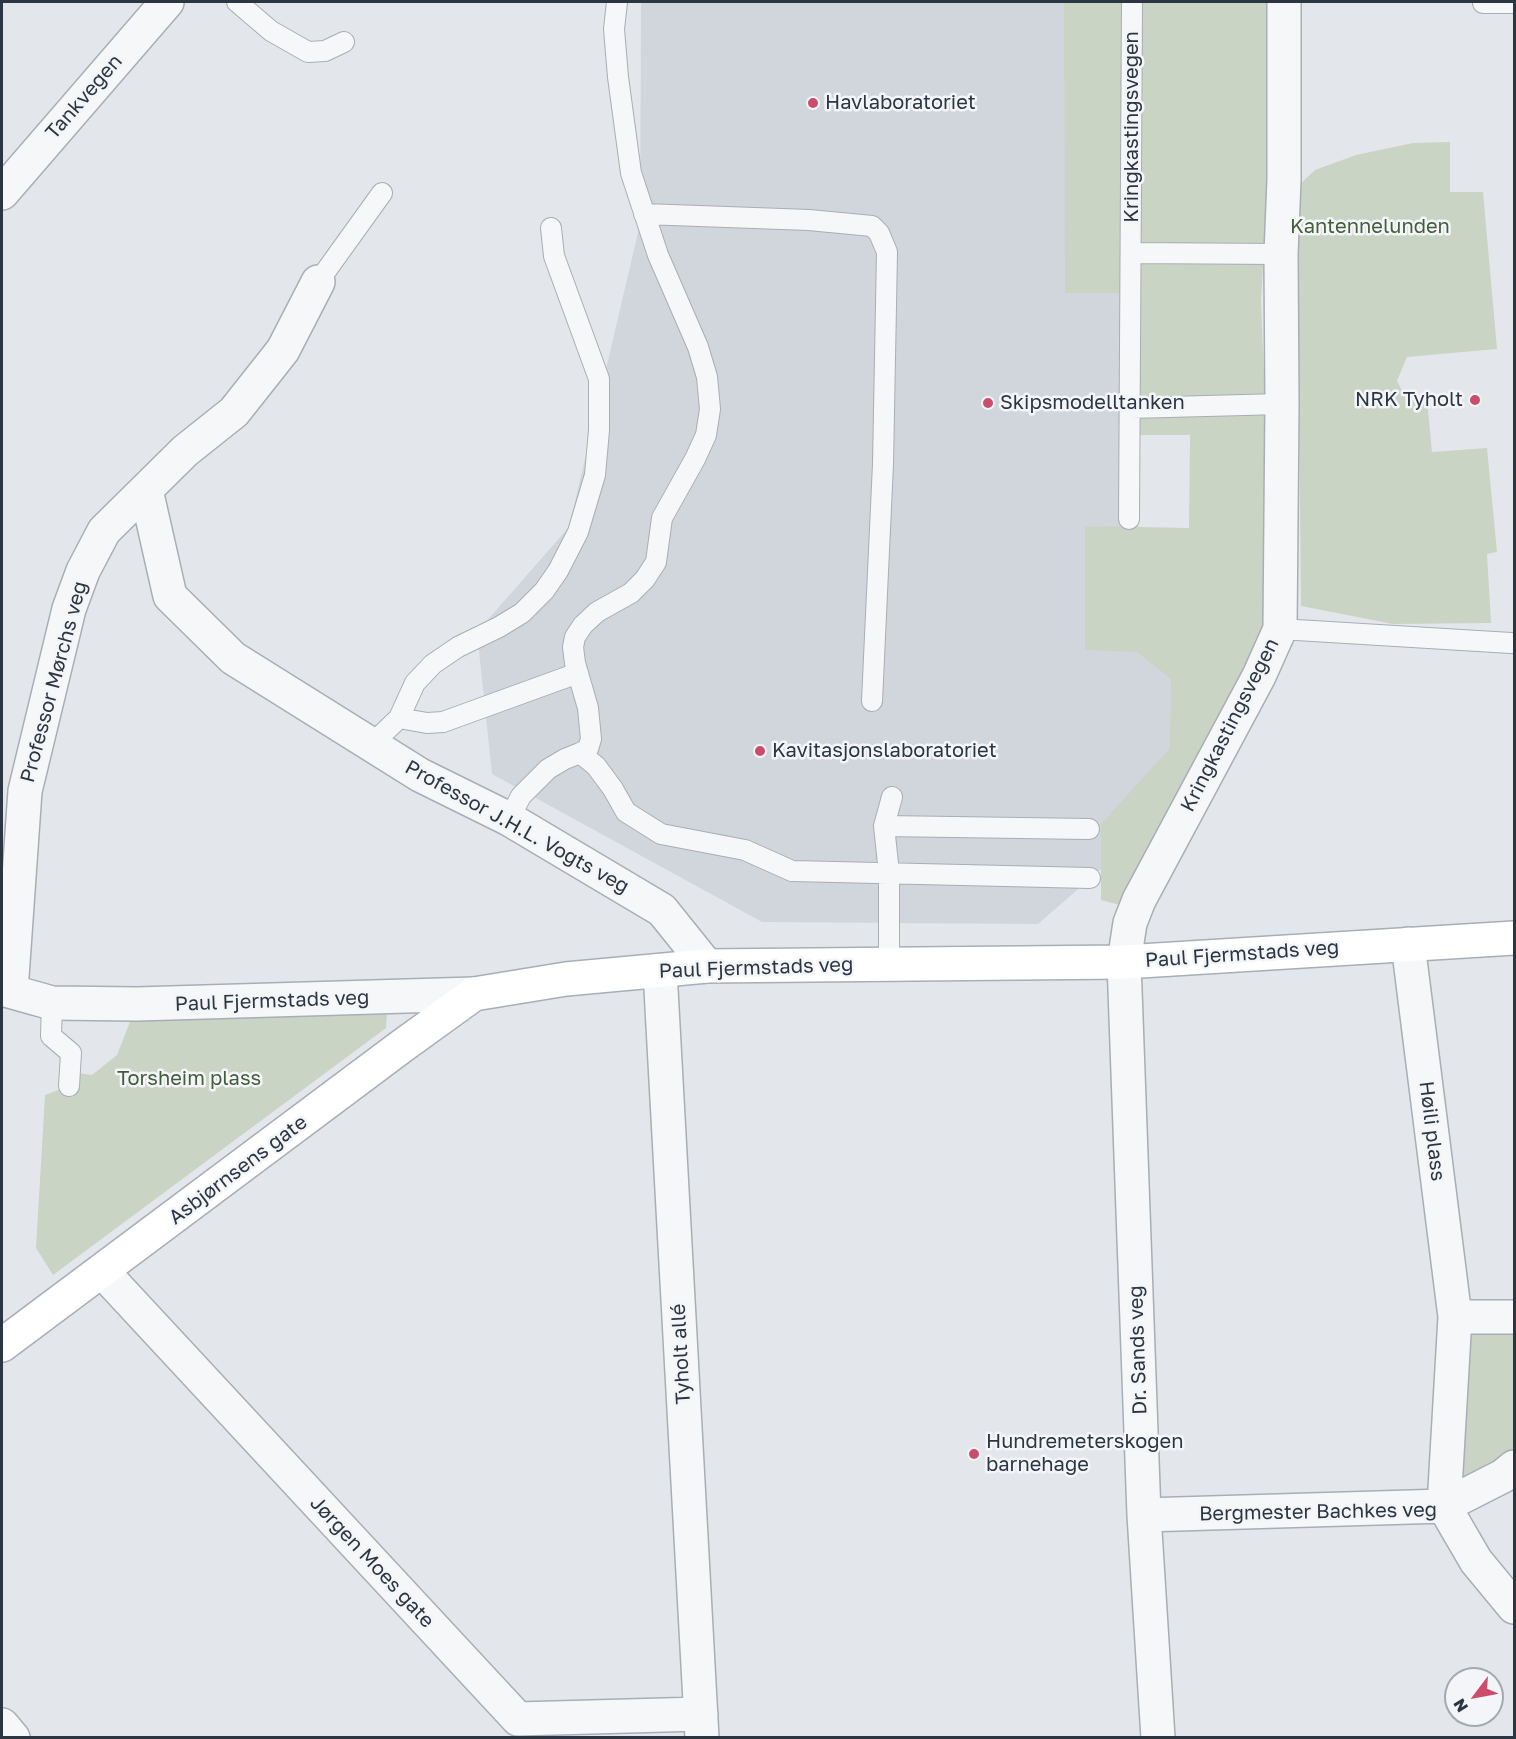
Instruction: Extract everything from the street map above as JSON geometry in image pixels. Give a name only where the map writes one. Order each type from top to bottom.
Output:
[{"type":"street","name":"Tankvegen","points":[[2,193],[167,2]]},
{"type":"street","name":"Kringkastingsvegen","points":[[1124,962],[1130,923],[1139,900],[1260,676],[1280,629],[1284,2]]},
{"type":"street","name":"Professor Mørchs veg","points":[[6,990],[25,791],[69,609],[82,571],[104,531],[185,451],[234,412],[283,350],[318,282]]},
{"type":"street","name":"Professor J.H.L. Vogts veg","points":[[146,490],[170,596],[233,658],[420,775],[509,819],[662,910],[707,966]]},
{"type":"street","name":"Paul Fjermstads veg","points":[[6,990],[52,1003],[167,1004],[474,994],[566,979],[707,966],[1124,962],[1515,938]]},
{"type":"street","name":"Høili plass","points":[[1408,944],[1455,1317],[1444,1506]]},
{"type":"street","name":"Dr. Sands veg","points":[[1124,962],[1144,1515],[1158,1737]]},
{"type":"street","name":"Tyholt allé","points":[[660,971],[701,1726]]},
{"type":"street","name":"Asbjørnsens gate","points":[[2,1345],[474,994]]},
{"type":"street","name":"Jørgen Moes gate","points":[[102,1271],[509,1728],[701,1726]]},
{"type":"street","points":[[1455,1317],[1515,1317]]},
{"type":"street","points":[[1444,1506],[1503,1476],[1515,1467]]},
{"type":"street","name":"Bergmester Bachkes veg","points":[[1144,1515],[1444,1506],[1476,1561],[1515,1607]]},
{"type":"street","points":[[2,1725],[13,1737]]},
{"type":"lane","points":[[237,2],[271,31],[308,52],[325,51],[344,42]]},
{"type":"lane","points":[[509,819],[521,796],[548,769],[588,748],[591,739],[588,708],[573,647],[575,637],[583,625],[597,612],[631,593],[651,571],[656,562],[662,518],[706,435],[710,409],[707,377],[698,347],[658,255],[631,173],[614,29],[617,2]]},
{"type":"lane","name":"Kringkastingsvegen","points":[[1129,519],[1132,2]]},
{"type":"lane","points":[[1484,3],[1515,3]]},
{"type":"lane","name":"Professor Mørchs veg","points":[[318,282],[382,193]]},
{"type":"lane","points":[[644,214],[809,220],[872,226],[879,233],[887,252],[883,464],[872,701]]},
{"type":"lane","points":[[371,745],[399,718],[415,683],[433,664],[458,647],[522,613],[544,591],[558,571],[578,532],[595,475],[599,430],[599,379],[554,256],[551,228]]},
{"type":"lane","points":[[1131,253],[1281,254]]},
{"type":"lane","points":[[1130,408],[1282,404]]},
{"type":"lane","points":[[1280,629],[1511,643]]},
{"type":"lane","points":[[399,718],[428,723],[443,722],[578,673]]},
{"type":"lane","points":[[580,753],[596,766],[626,812],[661,834],[745,850],[792,872],[1090,878]]},
{"type":"lane","points":[[889,963],[889,873],[885,826],[892,797]]},
{"type":"lane","points":[[885,826],[1089,829]]},
{"type":"lane","points":[[52,1003],[51,1036],[71,1053],[69,1086]]},
{"type":"shaded area","points":[[641,2],[1129,2],[1130,554],[1241,639],[1115,857],[1038,924],[762,922],[492,774],[477,632],[569,527],[640,224]]},
{"type":"green space","points":[[1064,2],[1270,2],[1268,177],[1261,301],[1266,425],[1267,620],[1246,671],[1120,905],[1101,900],[1101,824],[1170,748],[1171,679],[1137,652],[1085,650],[1085,527],[1189,528],[1190,435],[1139,435],[1139,293],[1065,293]]},
{"type":"green space","name":"Kantennelunden","points":[[1450,142],[1450,192],[1483,192],[1497,349],[1407,357],[1397,381],[1407,400],[1427,400],[1432,452],[1487,448],[1497,552],[1487,554],[1491,623],[1393,624],[1301,606],[1297,187],[1315,170],[1356,155],[1413,143]]},
{"type":"green space","name":"Torsheim plass","points":[[388,997],[386,1028],[53,1275],[36,1248],[45,1095],[69,1086],[71,1072],[92,1075],[117,1055],[137,1004]]},
{"type":"green space","points":[[1514,1325],[1514,1448],[1493,1465],[1467,1477],[1460,1474],[1468,1333]]},
{"type":"place","name":"Havlaboratoriet","points":[[813,103]]},
{"type":"place","name":"NRK Tyholt","points":[[1475,400]]},
{"type":"place","name":"Skipsmodelltanken","points":[[988,403]]},
{"type":"place","name":"Kavitasjonslaboratoriet","points":[[760,751]]},
{"type":"place","name":"Hundremeterskogen barnehage","points":[[974,1454]]}]
